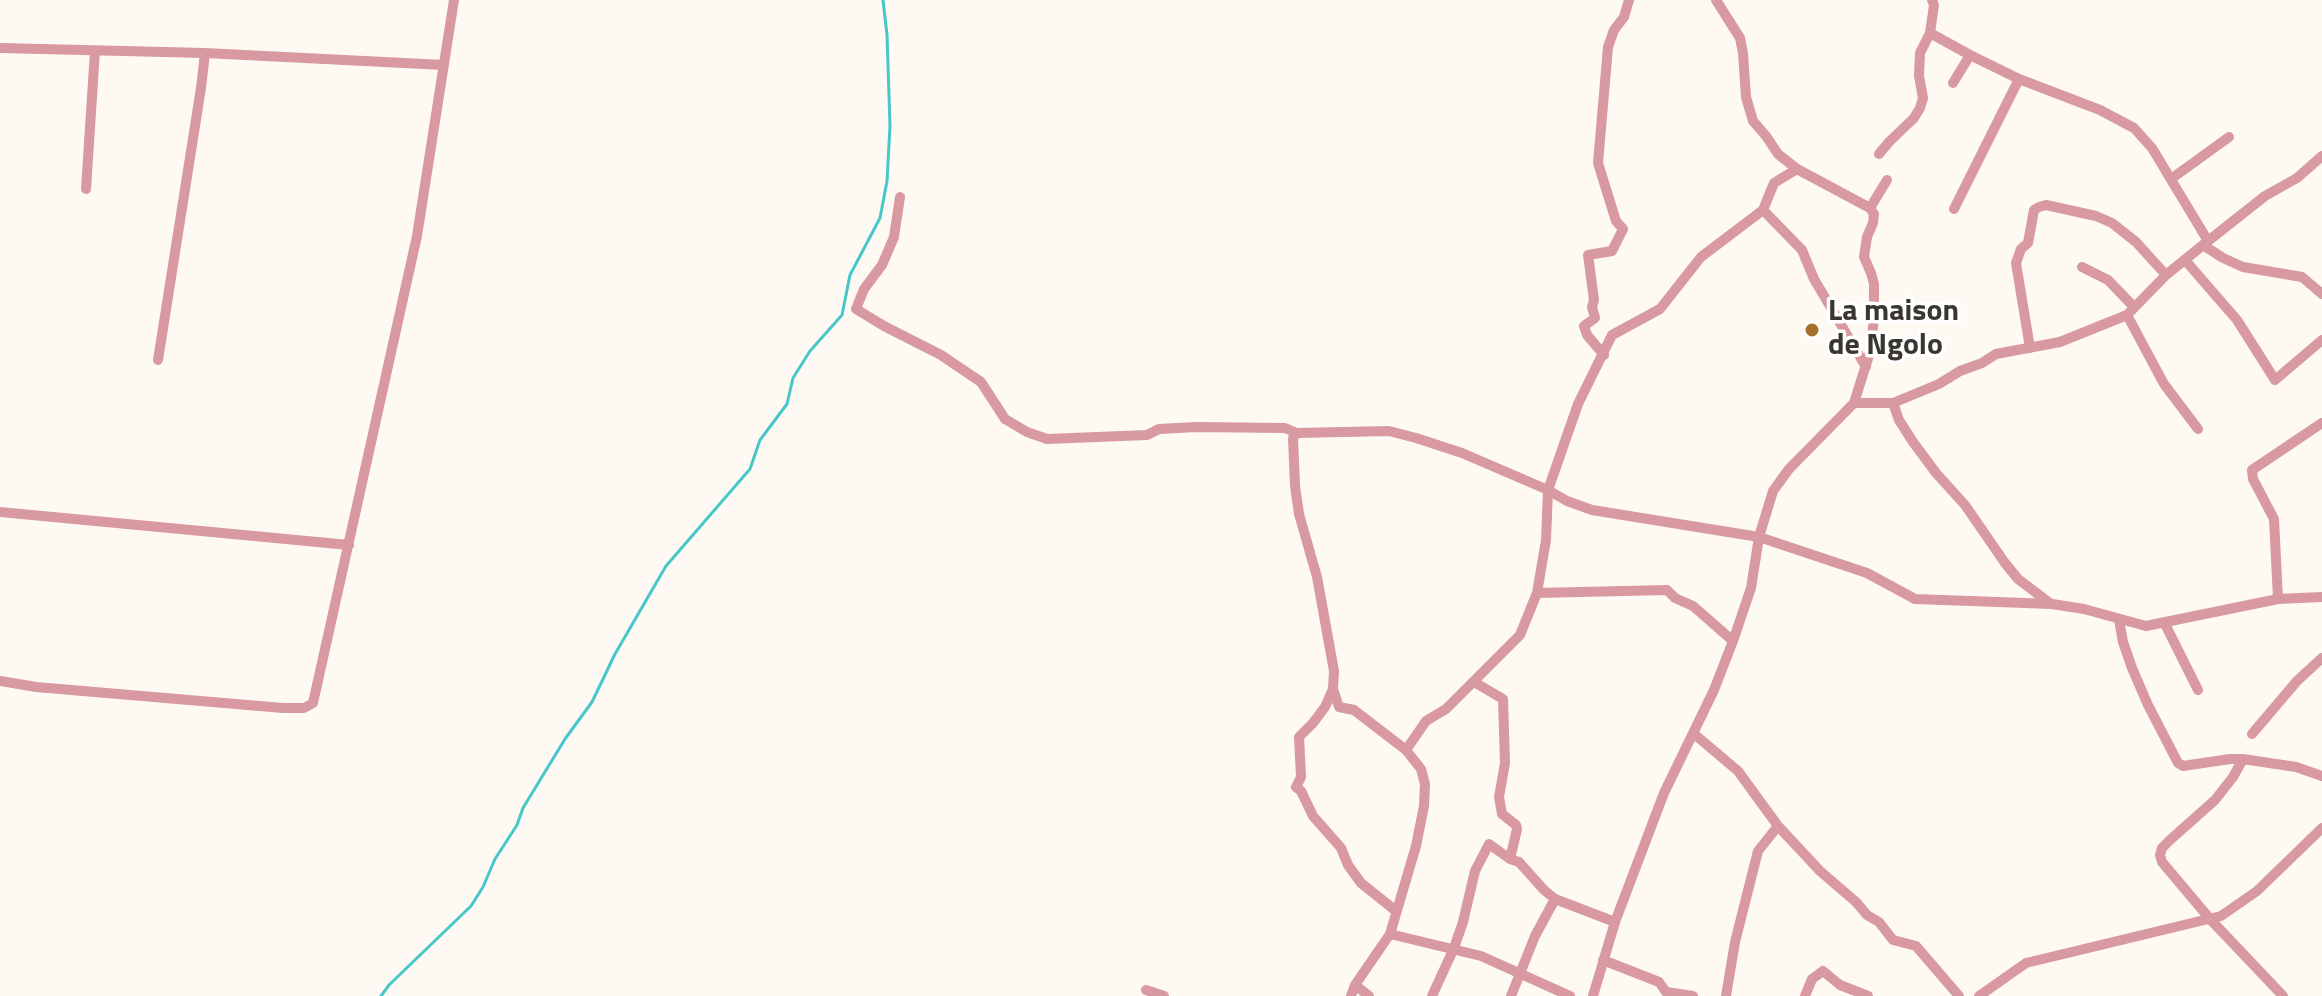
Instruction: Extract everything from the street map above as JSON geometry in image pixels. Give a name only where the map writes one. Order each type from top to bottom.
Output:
[{"type":"street","points":[[0,681],[51,689],[283,708],[304,708],[313,703],[417,236],[454,0]]},
{"type":"street","points":[[1604,355],[1587,335],[1584,326],[1595,318],[1588,255],[1612,251],[1623,229],[1616,221],[1598,163],[1608,47],[1629,0]]},
{"type":"street","points":[[1593,996],[1615,922],[1664,793],[1714,690],[1733,641],[1751,588],[1759,537],[1773,491],[1789,469],[1854,403],[1866,367],[1874,319],[1874,284],[1864,257],[1874,214],[1870,208],[1797,169],[1778,154],[1753,121],[1746,97],[1740,38],[1716,0]]},
{"type":"street","points":[[1879,154],[1920,108],[1923,98],[1919,76],[1920,53],[1930,33],[1934,9],[1932,0]]},
{"type":"street","points":[[1930,33],[2019,79],[2100,110],[2134,128],[2152,148],[2206,243],[2223,258],[2243,267],[2302,277],[2322,294]]},
{"type":"street","points":[[0,48],[205,53],[444,65]]},
{"type":"street","points":[[86,189],[95,51]]},
{"type":"street","points":[[158,360],[205,53]]},
{"type":"street","points":[[1953,83],[1970,55]]},
{"type":"street","points":[[1954,209],[2019,79]]},
{"type":"street","points":[[2171,179],[2229,137]]},
{"type":"street","points":[[1854,403],[1893,403],[1939,384],[1996,354],[2060,342],[2130,311],[2166,275],[2265,196],[2297,178],[2322,156]]},
{"type":"street","points":[[1406,750],[1426,721],[1446,709],[1520,635],[1537,593],[1546,540],[1548,490],[1578,404],[1612,335],[1660,309],[1701,257],[1763,210],[1774,183],[1797,169]]},
{"type":"street","points":[[1870,208],[1887,180]]},
{"type":"street","points":[[900,197],[894,237],[882,265],[864,289],[856,309],[941,355],[981,382],[1005,419],[1047,439],[1147,435],[1159,429],[1196,427],[1285,428],[1297,433],[1389,431],[1462,453],[1592,510],[1759,537],[1867,573],[1915,599],[2052,604],[2084,609],[2146,626],[2278,599],[2322,597]]},
{"type":"street","points":[[2030,348],[2016,263],[2021,249],[2028,243],[2034,210],[2039,207],[2046,205],[2096,216],[2112,223],[2136,242],[2166,275]]},
{"type":"street","points":[[1763,210],[1802,250],[1814,279],[1866,367]]},
{"type":"street","points":[[1864,257],[1876,262]]},
{"type":"street","points":[[2185,260],[2237,320],[2275,380],[2322,340]]},
{"type":"street","points":[[2082,267],[2108,280],[2130,311],[2164,384],[2198,429]]},
{"type":"street","points":[[1893,403],[1899,420],[1913,442],[1965,505],[2011,571],[2052,604]]},
{"type":"street","points":[[2278,599],[2274,519],[2252,473],[2257,466],[2322,423]]},
{"type":"street","points":[[1297,433],[1293,438],[1299,514],[1317,577],[1334,671],[1333,689],[1325,707],[1299,737],[1301,777],[1296,787],[1313,816],[1341,848],[1361,883],[1396,911]]},
{"type":"street","points":[[0,512],[349,545]]},
{"type":"street","points":[[1537,593],[1667,590],[1675,598],[1693,606],[1733,641]]},
{"type":"street","points":[[2119,620],[2132,668],[2178,763],[2183,766],[2243,759],[2296,767],[2322,776]]},
{"type":"street","points":[[2164,622],[2198,690]]},
{"type":"street","points":[[2252,734],[2297,681],[2322,658]]},
{"type":"street","points":[[1477,678],[1503,699],[1505,763],[1499,797],[1502,814],[1517,829],[1510,859]]},
{"type":"street","points":[[1333,689],[1339,707],[1354,710],[1406,750],[1421,769],[1425,784],[1416,846],[1390,934],[1353,991],[1369,996]]},
{"type":"street","points":[[1693,733],[1738,771],[1778,826],[1820,871],[1867,915],[1879,922],[1893,940],[1916,946],[1959,996]]},
{"type":"street","points":[[2243,759],[2215,800],[2170,840],[2160,855],[2162,862],[2210,919],[2283,996]]},
{"type":"street","points":[[1726,996],[1735,942],[1758,851],[1778,826]]},
{"type":"street","points":[[1979,996],[2026,963],[2210,919],[2237,906],[2257,891],[2322,828]]},
{"type":"street","points":[[1432,996],[1454,948],[1468,907],[1475,871],[1489,844],[1519,862],[1555,899],[1615,922]]},
{"type":"street","points":[[1511,996],[1535,936],[1555,899]]},
{"type":"street","points":[[1390,934],[1481,956],[1570,996]]},
{"type":"street","points":[[1603,960],[1659,982],[1666,992],[1693,996]]},
{"type":"street","points":[[1805,996],[1812,979],[1823,971],[1840,985],[1868,996]]},
{"type":"street","points":[[1146,990],[1164,996]]},
{"type":"waterway","points":[[381,996],[471,906],[517,825],[523,808],[565,739],[592,702],[615,654],[666,566],[750,469],[760,440],[787,404],[793,378],[810,351],[842,315],[850,275],[880,218],[887,181],[890,126],[883,0]]},
{"type":"place","name":"La maison de Ngolo","points":[[1812,330]]}]
